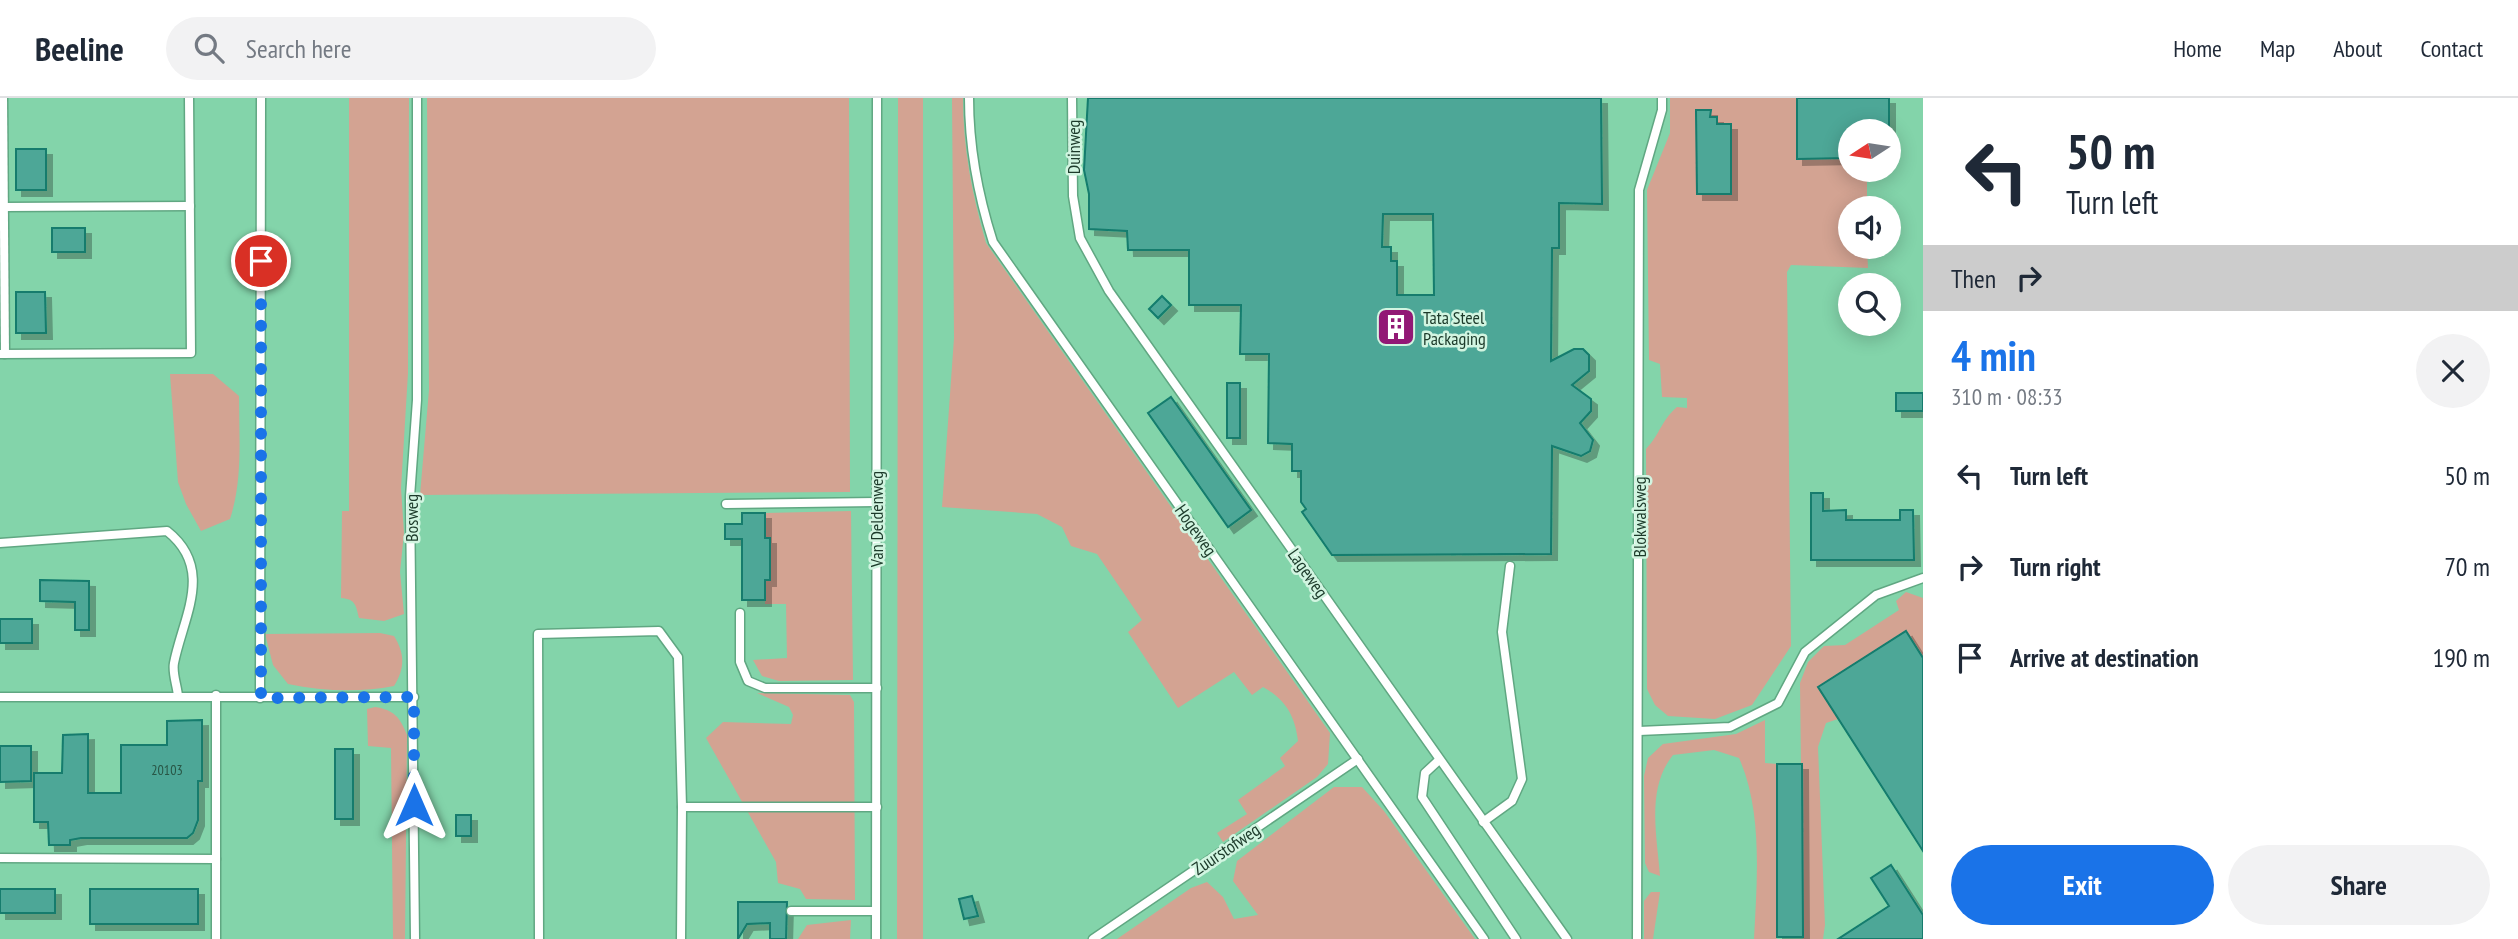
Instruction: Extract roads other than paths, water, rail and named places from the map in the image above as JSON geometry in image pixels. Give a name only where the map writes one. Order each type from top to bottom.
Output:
[{"type":"lane","points":[[4,98],[2,354],[191,353],[189,98]]},
{"type":"lane","points":[[261,98],[261,698]]},
{"type":"lane","name":"Bosweg","points":[[415,939],[410,498],[418,400],[417,98]]},
{"type":"lane","name":"Van Deldenweg","points":[[876,939],[877,98]]},
{"type":"lane","name":"Hogeweg","points":[[969,98],[969,124],[980,202],[993,242],[1484,939]]},
{"type":"lane","name":"Duinweg","points":[[1073,98],[1073,196]]},
{"type":"lane","name":"Blokwalsweg","points":[[1637,939],[1639,190],[1662,110],[1662,98]]},
{"type":"lane","name":"Lageweg","points":[[1073,196],[1080,238],[1109,291],[1567,939]]},
{"type":"lane","points":[[4,207],[190,206]]},
{"type":"lane","points":[[726,503],[876,502]]},
{"type":"lane","points":[[0,543],[167,531],[184,544],[191,571],[193,601],[173,666],[178,696]]},
{"type":"lane","points":[[1483,822],[1512,801],[1522,779],[1502,632],[1510,566]]},
{"type":"lane","points":[[1639,731],[1730,727],[1779,703],[1805,652],[1876,595],[1923,578]]},
{"type":"lane","points":[[740,613],[740,662],[748,681],[765,688],[877,688]]},
{"type":"lane","points":[[538,939],[538,634],[659,631],[678,657],[682,807],[681,939]]},
{"type":"lane","points":[[216,695],[216,939]]},
{"type":"lane","points":[[0,697],[414,697]]},
{"type":"lane","name":"Zuurstofweg","points":[[1093,939],[1358,759]]},
{"type":"lane","points":[[1439,760],[1425,773],[1422,797],[1516,939]]},
{"type":"lane","points":[[682,807],[877,807]]},
{"type":"lane","points":[[0,858],[215,859]]},
{"type":"lane","points":[[790,911],[875,911]]},
{"type":"place","name":"Tata Steel Packaging","points":[[1396,327]]}]
